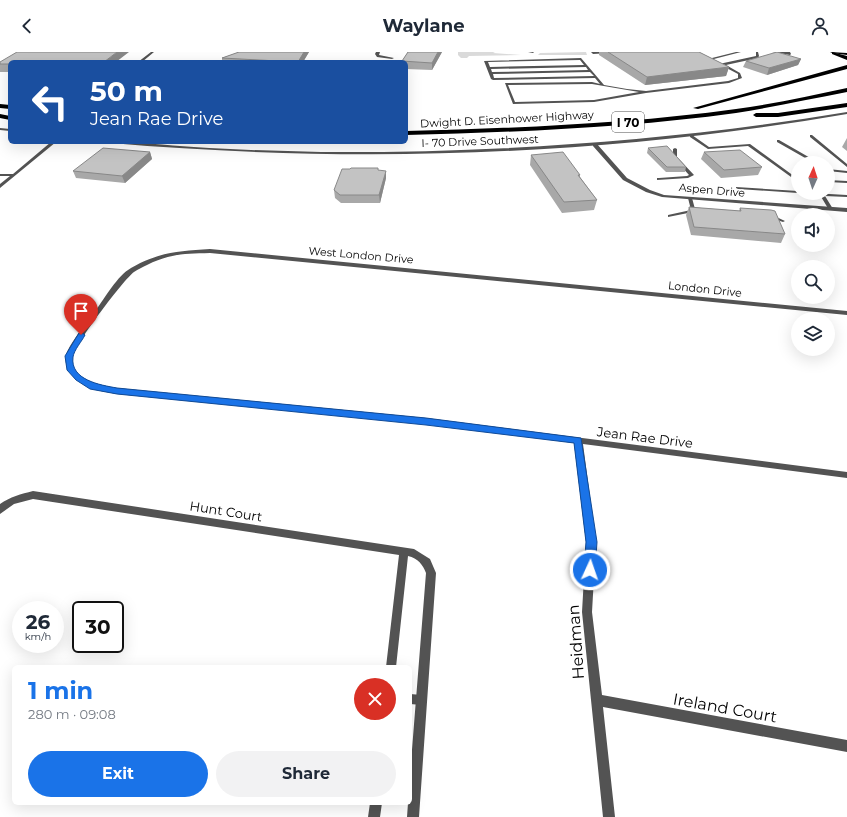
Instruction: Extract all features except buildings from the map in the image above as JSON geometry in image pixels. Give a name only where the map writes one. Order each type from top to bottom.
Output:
[{"type":"highway","points":[[833,52],[847,58]]},
{"type":"highway","points":[[618,123],[709,106],[847,67]]},
{"type":"highway","name":"Dwight D. Eisenhower Highway","points":[[408,133],[566,128],[686,117],[786,103],[847,90]]},
{"type":"highway","name":"Dwight D. Eisenhower Highway","points":[[530,136],[694,123],[756,115],[840,99]]},
{"type":"highway","points":[[756,115],[778,115],[847,105]]},
{"type":"main road","points":[[833,52],[847,54]]},
{"type":"street","points":[[378,52],[378,56],[392,58]]},
{"type":"street","name":"I- 70 Drive Southwest","points":[[142,144],[234,150],[322,153],[443,152],[595,145],[690,136],[847,114]]},
{"type":"street","points":[[0,186],[52,144]]},
{"type":"street","name":"Aspen Drive","points":[[595,145],[625,179],[633,184],[664,196],[817,208]]},
{"type":"street","points":[[0,175],[14,175]]},
{"type":"street","name":"Aspen Drive","points":[[835,209],[847,210]]},
{"type":"street","name":"West London Drive","points":[[159,257],[180,252],[210,251],[562,284]]},
{"type":"street","name":"Jean Rae Drive","points":[[159,257],[132,270],[123,278],[81,335],[69,356],[70,368],[79,378],[93,386],[117,391],[426,421],[847,476]]},
{"type":"street","name":"London Drive","points":[[562,284],[847,313]]},
{"type":"street","name":"Heidman","points":[[578,440],[591,542],[587,612],[609,817]]},
{"type":"street","name":"Hunt Court","points":[[0,510],[6,504],[19,498],[33,495],[414,553],[427,562],[431,573],[422,700]]},
{"type":"street","points":[[391,665],[404,552]]},
{"type":"street","points":[[413,817],[413,788],[422,700]]},
{"type":"street","name":"Ireland Court","points":[[597,700],[847,746]]},
{"type":"street","points":[[374,817],[376,805]]},
{"type":"lane","points":[[143,60],[153,52]]},
{"type":"lane","points":[[592,52],[616,53]]},
{"type":"lane","points":[[710,59],[740,52]]},
{"type":"lane","points":[[723,65],[759,57],[757,52]]},
{"type":"lane","points":[[773,52],[790,54],[788,52]]},
{"type":"lane","points":[[770,56],[778,53]]},
{"type":"lane","points":[[646,92],[592,83],[506,84],[514,103],[594,102],[646,92],[728,82],[740,78],[739,74],[704,56]]},
{"type":"lane","points":[[596,77],[493,79],[486,61],[581,59],[604,86]]},
{"type":"lane","points":[[489,68],[587,66]]},
{"type":"lane","points":[[491,73],[591,71]]},
{"type":"lane","points":[[690,136],[708,148],[749,145],[791,176]]},
{"type":"lane","points":[[811,136],[847,166]]},
{"type":"lane","points":[[778,141],[805,156]]},
{"type":"lane","points":[[659,178],[688,177],[692,175],[675,157],[675,149]]},
{"type":"lane","points":[[835,171],[847,172]]},
{"type":"lane","points":[[835,181],[847,182]]},
{"type":"lane","points":[[738,188],[791,192]]},
{"type":"lane","points":[[835,195],[847,196]]},
{"type":"lane","points":[[690,199],[693,210]]},
{"type":"lane","points":[[670,216],[693,210],[701,211]]},
{"type":"lane","points":[[761,215],[783,221]]},
{"type":"lane","points":[[412,699],[422,700]]},
{"type":"shaded area","points":[[458,52],[495,52],[493,53],[521,55],[469,56],[467,58],[461,58],[458,55]]},
{"type":"shaded area","points":[[586,52],[587,55],[538,55],[540,53]]},
{"type":"route","points":[[81,335],[69,356],[70,368],[79,378],[93,386],[117,391],[426,421],[578,440],[591,542],[590,570]]}]
